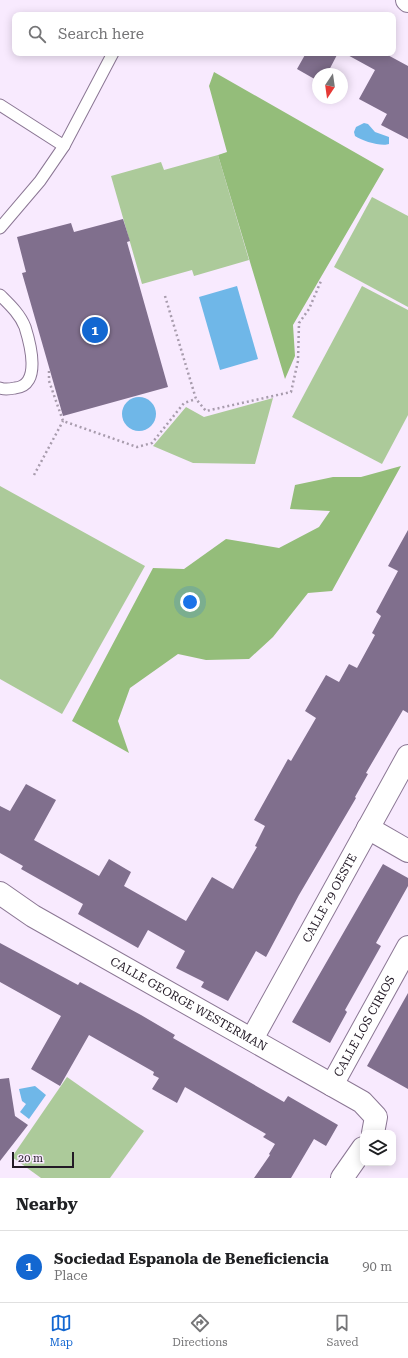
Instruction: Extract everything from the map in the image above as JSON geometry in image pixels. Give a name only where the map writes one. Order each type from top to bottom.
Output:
[{"type":"street","name":"CALLE 79 OESTE","points":[[252,1039],[408,756]]},
{"type":"street","points":[[368,828],[408,850]]},
{"type":"street","name":"CALLE GEORGE WESTERMAN","points":[[0,893],[33,916],[362,1102],[375,1125]]},
{"type":"street","name":"CALLE LOS CIRIOS","points":[[332,1085],[408,947]]},
{"type":"street","points":[[342,1178],[360,1152]]},
{"type":"lane","points":[[0,228],[40,181],[64,146],[111,56]]},
{"type":"lane","points":[[0,105],[64,146]]},
{"type":"lane","points":[[0,295],[17,312],[24,326],[32,358],[32,376],[26,384],[18,388],[0,388]]},
{"type":"path","points":[[164,296],[196,399],[206,411],[291,392],[298,361],[299,323],[308,309],[321,281]]},
{"type":"path","points":[[32,358],[45,358],[49,381],[62,421],[34,475]]},
{"type":"path","points":[[62,421],[137,447],[152,443],[184,403],[196,399]]},
{"type":"green space","points":[[214,72],[384,169],[293,325],[295,356],[285,379],[218,155],[227,152],[209,86]]},
{"type":"green space","points":[[218,155],[249,260],[194,276],[192,270],[142,284],[111,176],[161,162],[164,170]]},
{"type":"green space","points":[[372,197],[408,216],[408,307],[334,267]]},
{"type":"green space","points":[[362,286],[408,310],[408,415],[382,464],[292,417]]},
{"type":"green space","points":[[273,398],[255,464],[193,463],[153,446],[186,407],[204,417]]},
{"type":"green space","points":[[401,466],[332,591],[308,593],[273,637],[249,659],[206,660],[178,654],[130,688],[118,721],[129,753],[72,721],[153,568],[184,569],[226,539],[279,548],[319,527],[330,511],[290,509],[295,485],[333,477],[361,477]]},
{"type":"green space","points":[[0,486],[145,566],[62,714],[0,679]]},
{"type":"green space","points":[[67,1077],[144,1131],[110,1178],[41,1178],[12,1157]]},
{"type":"water","points":[[364,123],[368,124],[375,132],[389,137],[389,144],[382,145],[372,143],[355,136],[354,132],[356,127]]},
{"type":"water","points":[[237,286],[258,359],[220,370],[199,297]]},
{"type":"water","points":[[139,397],[151,402],[156,414],[151,426],[139,431],[127,426],[122,414],[127,402]]},
{"type":"water","points":[[35,1086],[46,1095],[29,1119],[20,1112],[26,1104],[22,1101],[19,1089]]},
{"type":"building","points":[[304,56],[336,56],[330,68],[312,68],[312,78],[297,69]]},
{"type":"building","points":[[349,56],[390,56],[408,66],[408,139],[381,125],[387,114],[359,99],[375,70]]},
{"type":"building","points":[[123,219],[130,241],[127,242],[168,387],[63,416],[22,273],[26,272],[17,237],[71,223],[74,232]]},
{"type":"building","points":[[408,530],[408,713],[403,710],[366,773],[368,774],[355,797],[356,798],[299,895],[266,957],[256,951],[228,1001],[201,987],[204,982],[176,968],[185,951],[148,930],[138,948],[78,914],[83,904],[21,869],[23,866],[0,853],[0,806],[10,811],[26,784],[56,800],[34,840],[99,876],[109,859],[131,872],[124,886],[186,921],[212,877],[233,889],[257,847],[255,846],[265,826],[254,820],[288,759],[291,761],[316,718],[305,711],[326,675],[339,682],[349,664],[357,668],[375,635],[372,633],[381,616],[376,612],[398,571],[388,566]]},
{"type":"building","points":[[383,864],[408,878],[408,886],[376,943],[381,946],[345,1010],[347,1012],[330,1043],[292,1022]]},
{"type":"building","points":[[0,943],[78,985],[80,982],[141,1015],[175,1035],[173,1038],[284,1102],[288,1096],[338,1125],[326,1146],[314,1139],[291,1178],[254,1178],[270,1155],[269,1154],[275,1144],[263,1137],[266,1134],[185,1087],[177,1103],[152,1089],[159,1078],[153,1075],[154,1072],[89,1035],[60,1086],[31,1069],[61,1016],[0,982]]},
{"type":"building","points":[[408,993],[408,1089],[367,1066]]},
{"type":"building","points":[[9,1078],[15,1116],[28,1125],[0,1161],[0,1079]]},
{"type":"place","name":"Sociedad Espanola de Beneficiencia","points":[[95,330]]}]
